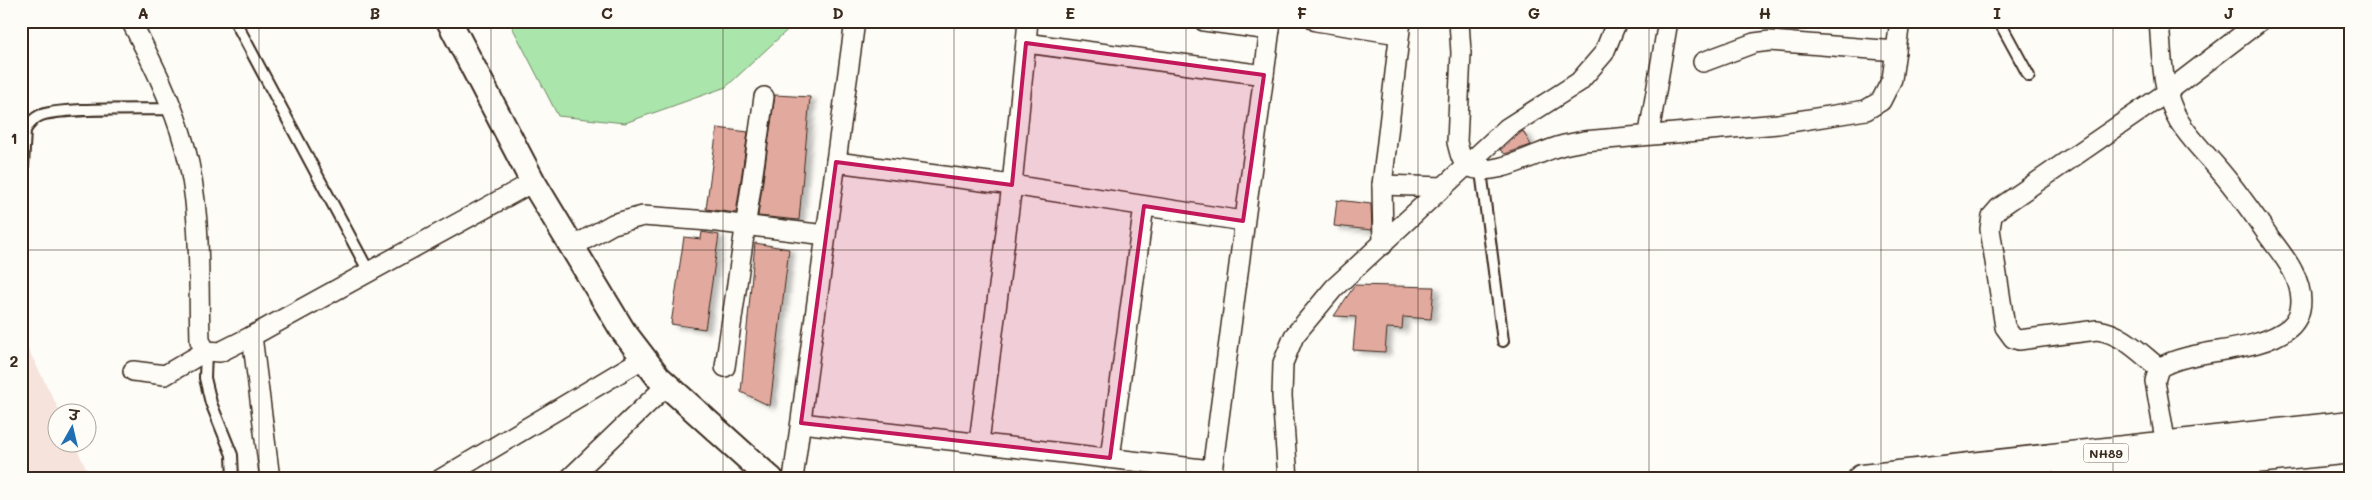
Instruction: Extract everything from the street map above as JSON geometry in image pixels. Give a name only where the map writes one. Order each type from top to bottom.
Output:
[{"type":"main road","name":"NH89","points":[[2065,479],[2168,458],[2351,426]]},
{"type":"main road","name":"NH89","points":[[1862,479],[2168,458],[2351,449]]},
{"type":"street","points":[[132,21],[159,74],[185,148],[197,212],[200,340],[206,351]]},
{"type":"street","points":[[449,21],[533,182],[623,330],[667,385],[771,479]]},
{"type":"street","points":[[793,479],[855,21]]},
{"type":"street","points":[[979,442],[1012,185],[1028,21]]},
{"type":"street","points":[[801,423],[1110,458],[1211,474],[1270,25],[1204,21]]},
{"type":"street","points":[[1316,21],[1400,28],[1382,185],[1383,245]]},
{"type":"street","points":[[1459,21],[1461,53],[1457,142],[1460,155],[1474,168],[1496,169],[1557,147],[1584,141],[1649,133],[1778,124],[1866,110],[1881,101],[1892,79],[1900,21]]},
{"type":"street","points":[[1288,479],[1282,396],[1283,362],[1294,336],[1334,288],[1444,187],[1474,168],[1507,128],[1579,82],[1604,53],[1617,21]]},
{"type":"street","points":[[1649,133],[1668,21]]},
{"type":"street","points":[[2159,21],[2166,93],[2179,121],[2223,175],[2288,263],[2301,297],[2296,322],[2271,337],[2222,352],[2170,361],[2159,368],[2155,381],[2168,458]]},
{"type":"street","points":[[2159,368],[2120,337],[2109,332],[2097,330],[2019,340],[2013,338],[2005,327],[1990,229],[1992,216],[1999,208],[2166,93],[2260,21]]},
{"type":"street","points":[[1702,62],[1754,43],[1770,41],[1896,51]]},
{"type":"street","points":[[1026,43],[1264,75]]},
{"type":"street","points":[[725,366],[764,98]]},
{"type":"street","points":[[836,162],[1012,185],[1243,221]]},
{"type":"street","points":[[133,371],[165,375],[206,351],[220,352],[533,182]]},
{"type":"street","points":[[1382,185],[1444,187]]},
{"type":"street","points":[[1110,458],[1144,206]]},
{"type":"street","points":[[572,247],[613,224],[643,216],[826,235]]},
{"type":"street","points":[[252,336],[270,479]]},
{"type":"street","points":[[441,479],[644,358]]},
{"type":"street","points":[[569,479],[667,385]]},
{"type":"lane","points":[[235,21],[369,272]]},
{"type":"lane","points":[[1999,21],[2029,76]]},
{"type":"lane","points":[[21,202],[25,130],[30,123],[40,116],[62,112],[171,109]]},
{"type":"lane","points":[[1474,168],[1503,341]]},
{"type":"lane","points":[[206,351],[205,378],[211,403],[232,456],[233,479]]},
{"type":"highlighted area","points":[[1026,43],[1264,75],[1243,221],[1144,206],[1110,458],[801,423],[836,162],[1012,185]]},
{"type":"shaded area","points":[[21,335],[55,402],[48,402],[48,452],[78,452],[91,479],[21,479]]},
{"type":"green space","points":[[509,21],[797,21],[726,87],[625,123],[558,116]]},
{"type":"building","points":[[775,95],[810,97],[799,220],[758,216]]},
{"type":"building","points":[[717,128],[748,132],[736,213],[706,209]]},
{"type":"building","points":[[1523,131],[1531,145],[1505,154],[1500,150]]},
{"type":"building","points":[[1337,200],[1371,204],[1372,230],[1334,226]]},
{"type":"building","points":[[702,232],[719,235],[705,329],[671,324],[684,237],[701,239]]},
{"type":"building","points":[[755,243],[789,249],[770,406],[741,392]]},
{"type":"building","points":[[1355,285],[1434,287],[1431,319],[1403,317],[1402,329],[1387,328],[1385,352],[1353,350],[1356,317],[1334,316]]}]
